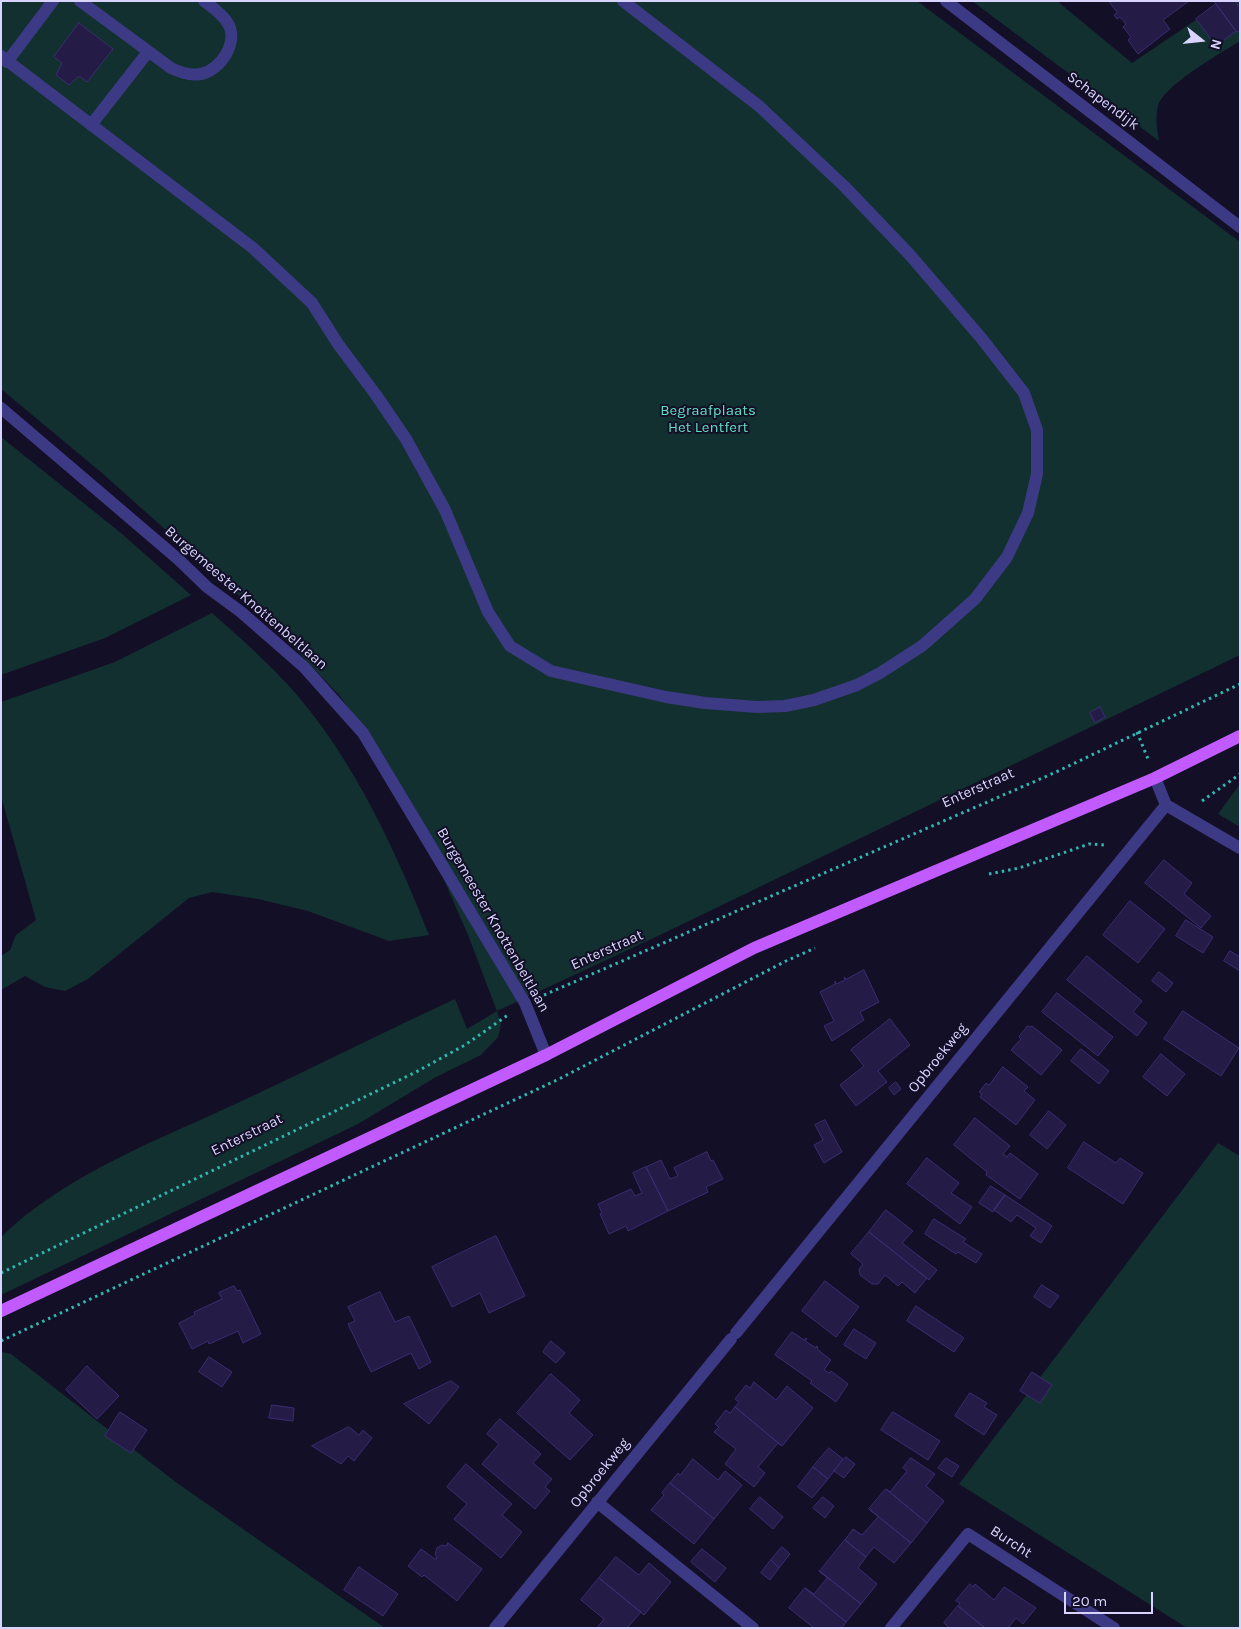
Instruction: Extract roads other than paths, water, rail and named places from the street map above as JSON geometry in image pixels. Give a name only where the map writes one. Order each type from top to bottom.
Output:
[{"type":"main road","points":[[1,1311],[546,1055],[754,948],[1156,778],[1240,736]]},
{"type":"street","points":[[53,1],[4,59],[253,248],[312,303],[338,344],[406,439],[445,510],[488,612],[510,646],[551,671],[666,697],[705,703],[757,707],[785,706],[814,700],[857,685],[880,673],[922,646],[975,599],[1008,557],[1028,513],[1037,474],[1037,430],[1024,393],[982,339],[910,255],[844,186],[759,106],[623,1]]},
{"type":"street","points":[[80,1],[171,68],[188,74],[202,74],[215,68],[230,46],[231,36],[228,23],[204,1]]},
{"type":"street","name":"Schapendijk","points":[[946,1],[1240,226]]},
{"type":"street","points":[[91,125],[148,52]]},
{"type":"street","name":"Burgemeester Knottenbeltlaan","points":[[1,408],[178,558],[208,587],[241,612],[304,667],[364,733],[525,1003],[546,1055]]},
{"type":"street","points":[[1156,778],[1166,805],[1240,848]]},
{"type":"street","name":"Opbroekweg","points":[[495,1628],[1166,805]]},
{"type":"street","points":[[597,1502],[753,1628]]},
{"type":"street","name":"Burcht","points":[[891,1628],[968,1534],[1114,1628]]},
{"type":"park label","name":"Begraafplaats Het Lentfert","points":[[708,420]]}]
